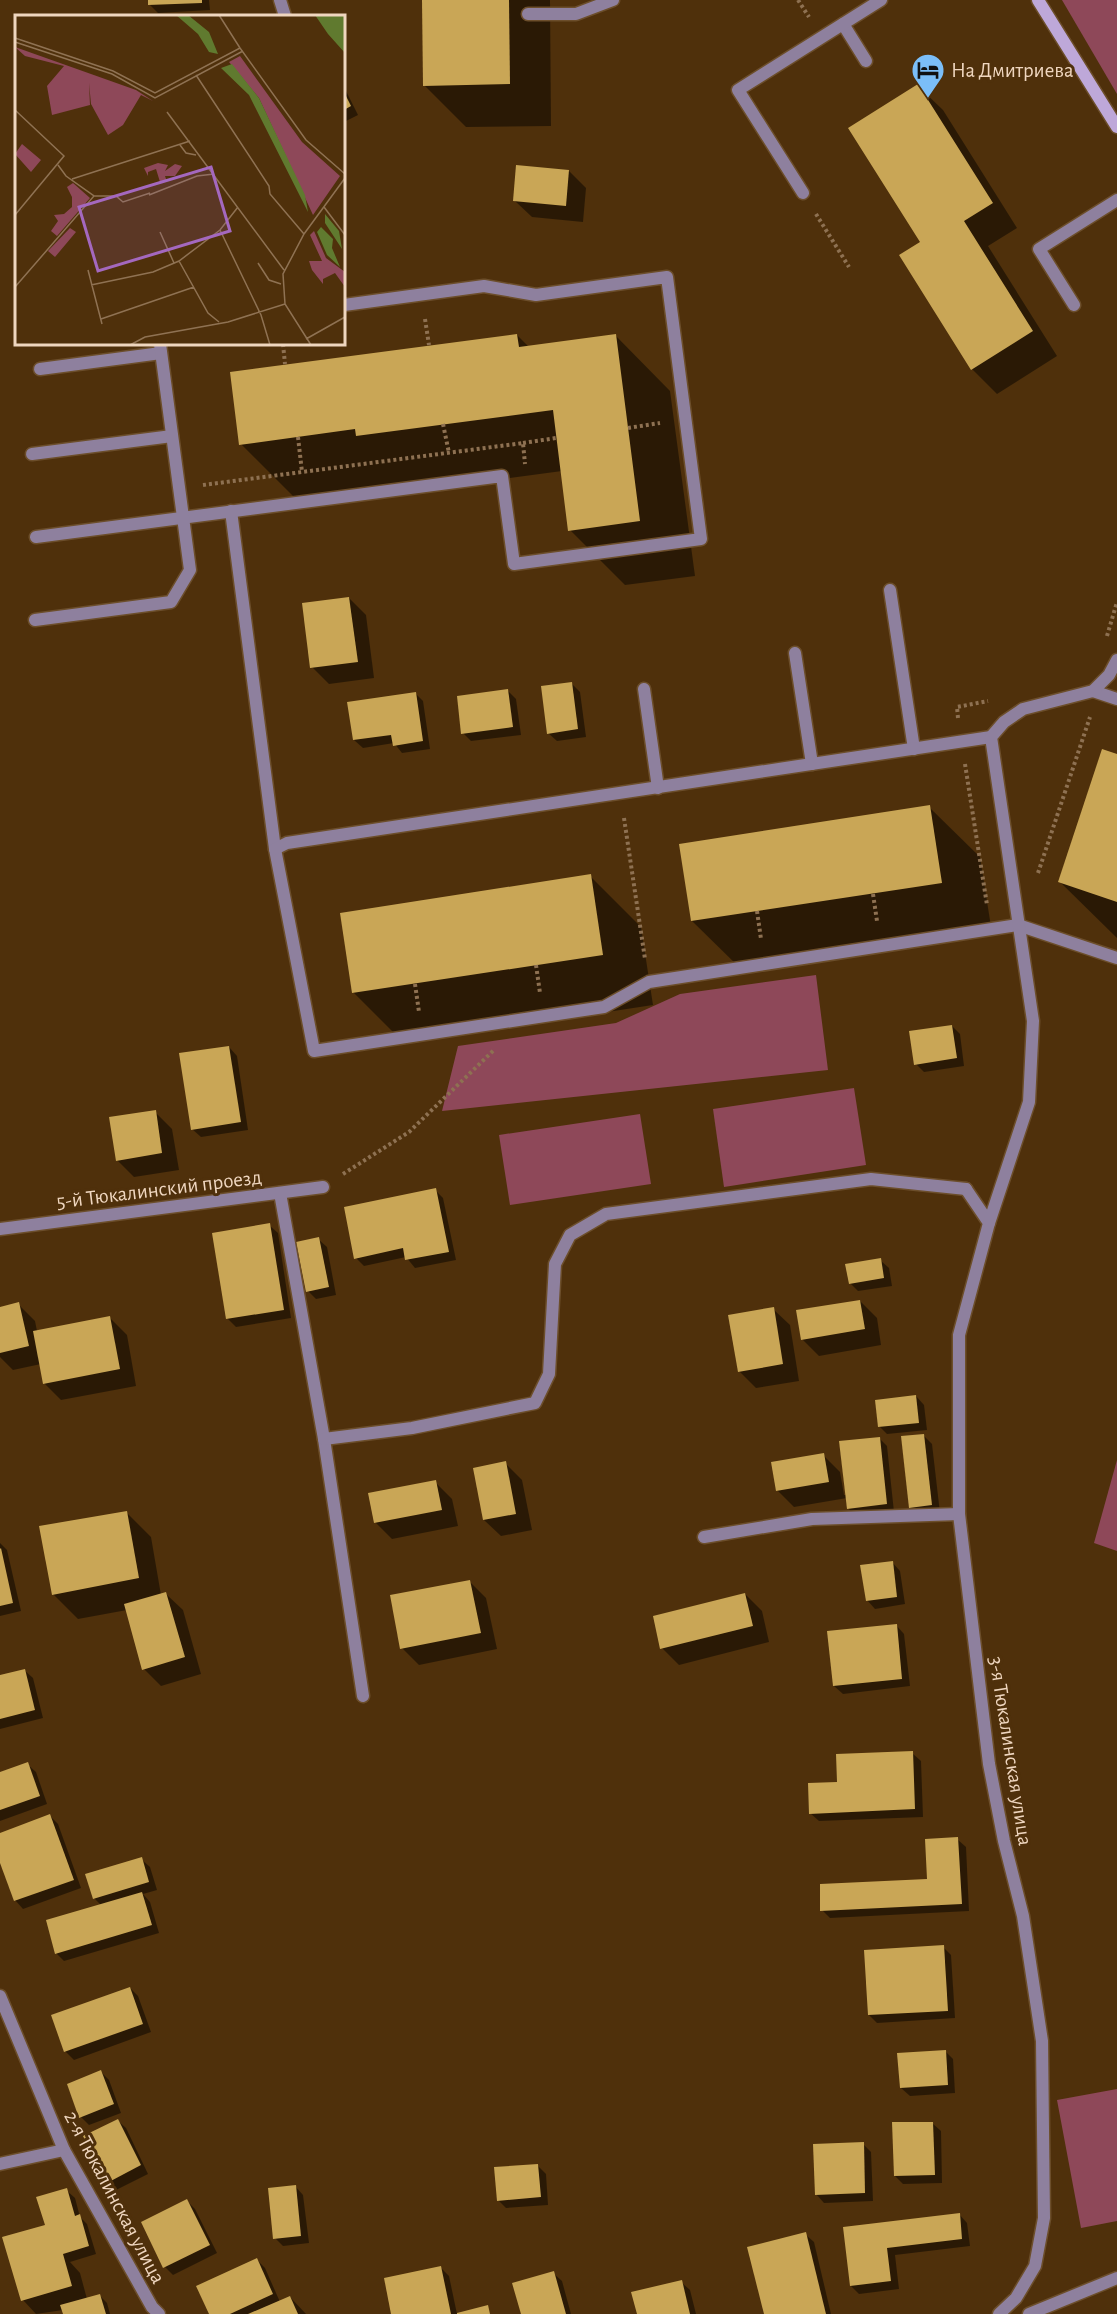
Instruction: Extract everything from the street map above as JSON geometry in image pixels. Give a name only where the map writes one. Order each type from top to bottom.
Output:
[{"type":"main road","points":[[1038,0],[1117,127]]},
{"type":"street","points":[[280,0],[285,15]]},
{"type":"street","points":[[528,14],[576,14],[613,0]]},
{"type":"street","points":[[803,193],[738,90],[881,0]]},
{"type":"street","points":[[843,24],[866,61]]},
{"type":"street","points":[[1074,305],[1039,249],[1117,200]]},
{"type":"street","points":[[36,537],[502,476],[514,564],[701,539],[667,277],[536,295],[484,286],[345,305]]},
{"type":"street","points":[[35,620],[171,602],[189,570],[161,348],[40,369]]},
{"type":"street","points":[[32,454],[172,436]]},
{"type":"street","points":[[231,511],[275,849],[314,1051],[604,1007],[649,982],[1018,925],[1117,958]]},
{"type":"street","points":[[890,590],[914,749]]},
{"type":"street","points":[[795,653],[812,765]]},
{"type":"street","points":[[275,849],[287,843],[991,737],[1004,722],[1023,709],[1093,691],[1109,675],[1117,660]]},
{"type":"street","points":[[644,689],[658,788]]},
{"type":"street","points":[[1093,691],[1117,699]]},
{"type":"street","name":"3-я Тюкалинская улица","points":[[991,737],[1033,1021],[1029,1102],[989,1223],[959,1335],[959,1514],[989,1764],[1004,1841],[1023,1917],[1042,2042],[1044,2218],[1035,2266],[1016,2298],[999,2314]]},
{"type":"street","points":[[324,1438],[412,1428],[535,1403],[549,1374],[555,1264],[570,1235],[606,1214],[871,1179],[966,1189],[989,1223]]},
{"type":"street","name":"5-й Тюкалинский проезд","points":[[0,1229],[324,1187]]},
{"type":"street","points":[[280,1193],[324,1438],[363,1696]]},
{"type":"street","points":[[704,1537],[812,1519],[959,1514]]},
{"type":"street","name":"2-я Тюкалинская улица","points":[[0,1996],[64,2150],[152,2307],[159,2314]]},
{"type":"street","points":[[0,2164],[64,2150]]},
{"type":"street","points":[[1029,2314],[1056,2309],[1117,2278]]},
{"type":"path","points":[[803,193],[849,267]]},
{"type":"path","points":[[424,312],[429,345]]},
{"type":"path","points":[[282,345],[285,364]]},
{"type":"path","points":[[628,428],[663,423]]},
{"type":"path","points":[[443,424],[449,453]]},
{"type":"path","points":[[298,437],[303,472]]},
{"type":"path","points":[[199,486],[556,438]]},
{"type":"path","points":[[523,443],[525,465]]},
{"type":"path","points":[[957,707],[990,929]]},
{"type":"path","points":[[1037,875],[1092,711]]},
{"type":"path","points":[[620,794],[649,982]]},
{"type":"path","points":[[873,894],[876,912]]},
{"type":"path","points":[[757,911],[760,930]]},
{"type":"path","points":[[536,965],[539,984]]},
{"type":"path","points":[[415,984],[417,1002]]},
{"type":"path","points":[[324,1187],[409,1132],[524,1019]]},
{"type":"shaded area","points":[[1062,0],[1117,0],[1117,94]]},
{"type":"shaded area","points":[[816,975],[828,1070],[442,1111],[458,1046],[616,1023],[680,994]]},
{"type":"shaded area","points":[[854,1088],[866,1165],[724,1187],[713,1109]]},
{"type":"shaded area","points":[[640,1114],[651,1184],[510,1205],[499,1135]]},
{"type":"shaded area","points":[[1117,1460],[1117,1551],[1094,1543]]},
{"type":"shaded area","points":[[1117,2089],[1117,2221],[1081,2228],[1057,2100]]},
{"type":"building","points":[[148,0],[202,0],[202,3],[148,5]]},
{"type":"building","points":[[422,0],[509,0],[510,84],[423,86]]},
{"type":"building","points":[[918,84],[993,203],[964,221],[1033,331],[971,370],[899,255],[920,242],[848,128]]},
{"type":"building","points":[[345,94],[351,106],[345,109]]},
{"type":"building","points":[[516,165],[569,170],[566,206],[513,201]]},
{"type":"building","points":[[517,334],[519,347],[616,334],[640,521],[568,531],[553,410],[356,436],[355,429],[239,445],[230,372]]},
{"type":"building","points":[[349,597],[358,662],[310,668],[302,603]]},
{"type":"building","points":[[572,682],[578,729],[547,734],[541,686]]},
{"type":"building","points":[[508,689],[513,727],[461,734],[457,696]]},
{"type":"building","points":[[416,692],[423,741],[393,746],[391,735],[353,740],[347,702]]},
{"type":"building","points":[[1102,749],[1117,754],[1117,902],[1058,882]]},
{"type":"building","points":[[930,805],[942,883],[691,921],[679,844]]},
{"type":"building","points":[[591,874],[603,955],[352,993],[340,913]]},
{"type":"building","points":[[952,1025],[957,1058],[914,1065],[909,1031]]},
{"type":"building","points":[[229,1046],[241,1122],[191,1130],[179,1053]]},
{"type":"building","points":[[156,1110],[162,1153],[116,1161],[109,1117]]},
{"type":"building","points":[[436,1188],[449,1252],[405,1260],[403,1248],[354,1259],[344,1207]]},
{"type":"building","points":[[270,1223],[284,1310],[226,1319],[212,1233]]},
{"type":"building","points":[[319,1237],[329,1287],[306,1292],[296,1242]]},
{"type":"building","points":[[881,1258],[884,1278],[849,1284],[845,1264]]},
{"type":"building","points":[[860,1300],[865,1329],[801,1340],[796,1310]]},
{"type":"building","points":[[19,1302],[29,1346],[0,1353],[0,1307]]},
{"type":"building","points":[[774,1307],[783,1364],[738,1372],[728,1315]]},
{"type":"building","points":[[110,1316],[120,1369],[43,1384],[33,1331]]},
{"type":"building","points":[[916,1395],[919,1423],[878,1427],[875,1400]]},
{"type":"building","points":[[924,1434],[932,1505],[909,1508],[901,1436]]},
{"type":"building","points":[[880,1437],[887,1504],[847,1509],[839,1441]]},
{"type":"building","points":[[824,1453],[829,1482],[776,1491],[771,1462]]},
{"type":"building","points":[[506,1461],[516,1514],[483,1520],[473,1468]]},
{"type":"building","points":[[436,1480],[442,1510],[374,1523],[368,1493]]},
{"type":"building","points":[[127,1511],[139,1578],[52,1595],[39,1526]]},
{"type":"building","points":[[0,1549],[13,1603],[0,1606]]},
{"type":"building","points":[[893,1561],[897,1597],[866,1601],[860,1565]]},
{"type":"building","points":[[470,1580],[481,1633],[400,1649],[390,1595]]},
{"type":"building","points":[[166,1592],[185,1657],[142,1670],[124,1604]]},
{"type":"building","points":[[745,1593],[753,1626],[660,1649],[653,1616]]},
{"type":"building","points":[[897,1624],[902,1679],[833,1686],[827,1631]]},
{"type":"building","points":[[25,1669],[35,1710],[0,1719],[0,1675]]},
{"type":"building","points":[[913,1751],[915,1809],[809,1814],[808,1783],[837,1782],[836,1754]]},
{"type":"building","points":[[28,1762],[40,1796],[0,1810],[0,1772]]},
{"type":"building","points":[[50,1814],[74,1880],[14,1901],[0,1863],[0,1833]]},
{"type":"building","points":[[958,1837],[962,1904],[820,1911],[820,1884],[927,1879],[925,1839]]},
{"type":"building","points":[[142,1857],[149,1882],[93,1899],[85,1874]]},
{"type":"building","points":[[142,1892],[152,1925],[55,1954],[46,1920]]},
{"type":"building","points":[[944,1945],[948,2011],[868,2015],[864,1950]]},
{"type":"building","points":[[130,1987],[143,2024],[64,2052],[51,2015]]},
{"type":"building","points":[[946,2050],[948,2085],[900,2088],[897,2053]]},
{"type":"building","points":[[101,2070],[114,2104],[79,2118],[67,2084]]},
{"type":"building","points":[[118,2119],[141,2165],[107,2183],[83,2136]]},
{"type":"building","points":[[892,2122],[933,2122],[935,2175],[894,2176]]},
{"type":"building","points":[[864,2142],[865,2193],[815,2195],[813,2144]]},
{"type":"building","points":[[538,2164],[541,2197],[497,2201],[494,2167]]},
{"type":"building","points":[[296,2185],[301,2236],[273,2239],[268,2188]]},
{"type":"building","points":[[67,2188],[75,2216],[80,2214],[89,2246],[63,2254],[72,2286],[21,2301],[2,2237],[45,2225],[36,2197]]},
{"type":"building","points":[[187,2199],[210,2245],[163,2268],[141,2222]]},
{"type":"building","points":[[960,2213],[962,2239],[887,2248],[891,2281],[850,2286],[843,2227]]},
{"type":"building","points":[[806,2232],[826,2314],[764,2314],[747,2247]]},
{"type":"building","points":[[257,2258],[273,2294],[230,2314],[209,2314],[196,2286]]},
{"type":"building","points":[[441,2266],[451,2314],[391,2314],[384,2278]]},
{"type":"building","points":[[554,2271],[566,2314],[521,2314],[512,2283]]},
{"type":"building","points":[[682,2280],[690,2314],[637,2314],[631,2292]]},
{"type":"building","points":[[100,2294],[106,2314],[63,2314],[60,2305]]},
{"type":"building","points":[[290,2296],[298,2314],[248,2314]]},
{"type":"building","points":[[488,2305],[490,2314],[457,2314],[457,2313]]},
{"type":"place","name":"На Дмитриева","points":[[928,99]]}]
